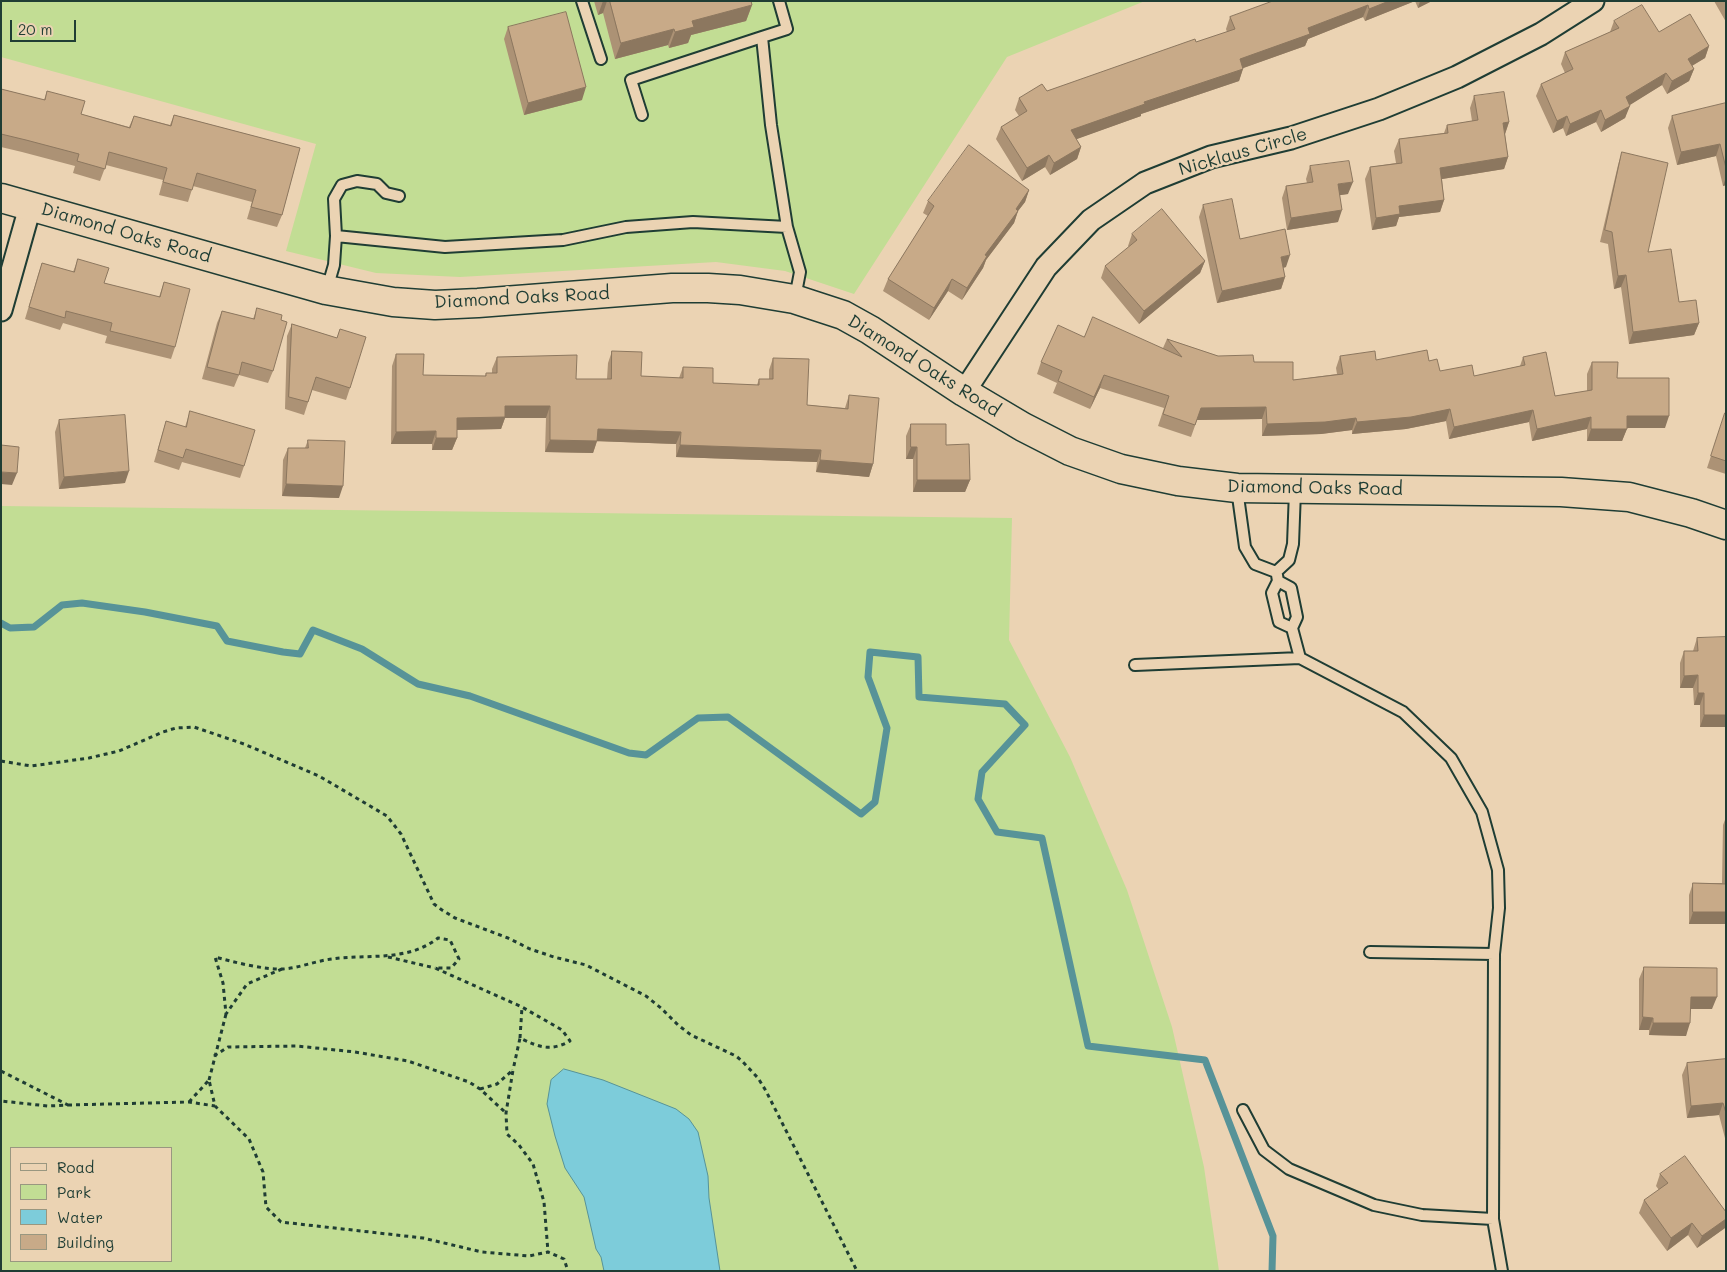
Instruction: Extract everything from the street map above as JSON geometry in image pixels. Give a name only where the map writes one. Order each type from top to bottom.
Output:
[{"type":"street","name":"Nicklaus Circle","points":[[964,392],[1046,266],[1090,220],[1145,183],[1211,158],[1291,138],[1379,110],[1458,77],[1541,34],[1593,1]]},
{"type":"street","name":"Diamond Oaks Road","points":[[1,198],[326,290],[393,302],[435,305],[478,303],[672,288],[740,290],[794,299],[843,315],[856,322],[964,392],[1023,427],[1070,451],[1121,469],[1178,481],[1237,488],[1561,492],[1629,497],[1691,512],[1726,525]]},
{"type":"street","points":[[1,310],[30,207]]},
{"type":"lane","points":[[582,1],[601,59]]},
{"type":"lane","points":[[642,114],[631,80],[787,29],[779,1]]},
{"type":"lane","points":[[762,37],[771,125],[786,228],[800,272],[794,299]]},
{"type":"lane","points":[[326,290],[334,265],[336,236],[334,199],[342,185],[357,181],[378,184],[386,193],[398,196]]},
{"type":"lane","points":[[336,236],[445,247],[563,240],[626,227],[693,222],[786,228]]},
{"type":"lane","points":[[1237,488],[1245,547],[1255,564],[1277,576],[1291,588],[1297,617],[1292,628],[1300,658]]},
{"type":"lane","points":[[1292,628],[1279,622],[1272,593],[1277,576],[1289,560],[1293,544],[1295,489]]},
{"type":"lane","points":[[1135,665],[1300,658],[1403,712],[1451,758],[1482,812],[1498,870],[1499,908],[1494,954],[1493,1219],[1502,1271]]},
{"type":"lane","points":[[1370,952],[1494,954]]},
{"type":"lane","points":[[1243,1110],[1264,1150],[1289,1169],[1374,1205],[1422,1215],[1493,1219]]},
{"type":"path","points":[[1,761],[31,766],[90,758],[134,746],[176,728],[194,727],[244,744],[331,783],[387,816],[395,824],[408,847],[434,904],[442,910],[456,918],[508,938],[530,949],[554,958],[586,965],[646,996],[691,1035],[736,1056],[742,1061],[758,1078],[766,1091],[857,1271]]},
{"type":"path","points":[[435,968],[451,968],[459,959],[450,940],[438,938],[428,946],[388,956],[332,959],[282,969],[247,984],[226,1014],[214,1056],[209,1080],[215,1106],[248,1139],[263,1172],[266,1207],[281,1222],[423,1238],[482,1252],[528,1256],[548,1252],[564,1259],[568,1271]]},
{"type":"path","points":[[388,956],[435,968],[522,1007],[562,1030],[570,1041],[556,1048],[534,1045],[520,1038]]},
{"type":"path","points":[[226,1014],[223,983],[215,957],[240,964],[282,969]]},
{"type":"path","points":[[522,1007],[520,1038],[506,1113],[507,1134],[519,1145],[533,1164],[544,1202],[548,1252]]},
{"type":"path","points":[[214,1056],[228,1047],[297,1046],[355,1052],[408,1061],[469,1082],[480,1089],[506,1113]]},
{"type":"path","points":[[480,1089],[497,1084],[513,1070]]},
{"type":"path","points":[[1,1071],[68,1105]]},
{"type":"path","points":[[189,1102],[209,1080]]},
{"type":"path","points":[[1,1101],[48,1106],[189,1102],[215,1106]]},
{"type":"green space","points":[[1,1],[1145,1],[1007,57],[854,294],[785,271],[716,262],[460,277],[376,273],[286,251],[316,144],[1,57]]},
{"type":"green space","points":[[1,506],[1012,518],[1009,640],[1070,757],[1127,890],[1172,1027],[1204,1167],[1219,1271],[1,1271]]},
{"type":"water","points":[[564,1069],[603,1080],[676,1109],[689,1119],[698,1132],[708,1176],[709,1198],[720,1271],[604,1271],[601,1257],[596,1249],[584,1197],[565,1168],[547,1104],[551,1080]]},
{"type":"building","points":[[610,1],[751,1],[752,5],[692,21],[694,27],[675,32],[674,29],[621,43]]},
{"type":"building","points":[[1273,1],[1389,1],[1369,9],[1368,5],[1308,28],[1310,34],[1240,59],[1243,69],[1144,102],[1145,104],[1071,130],[1081,147],[1054,163],[1049,155],[1027,168],[1001,127],[1027,111],[1019,98],[1042,84],[1047,91],[1195,39],[1196,42],[1235,29],[1230,17]]},
{"type":"building","points":[[1642,5],[1659,32],[1690,14],[1709,46],[1688,59],[1694,69],[1672,81],[1666,73],[1626,97],[1630,106],[1605,120],[1601,110],[1570,124],[1567,116],[1557,121],[1541,84],[1573,69],[1565,52],[1619,28],[1614,21]]},
{"type":"building","points":[[566,12],[586,87],[528,103],[508,27]]},
{"type":"building","points":[[1,89],[45,100],[47,91],[85,101],[81,114],[130,128],[134,116],[171,126],[174,115],[300,148],[282,215],[251,207],[256,190],[197,173],[192,190],[163,182],[167,168],[109,152],[105,169],[77,161],[79,154],[1,134]]},
{"type":"building","points":[[1504,92],[1509,122],[1503,123],[1508,157],[1440,168],[1444,200],[1399,206],[1400,214],[1376,218],[1370,167],[1402,163],[1399,139],[1448,133],[1447,125],[1478,120],[1474,96]]},
{"type":"building","points":[[1726,103],[1726,168],[1720,144],[1681,152],[1672,116]]},
{"type":"building","points":[[969,145],[1029,190],[1016,209],[1018,211],[985,255],[987,256],[967,288],[952,279],[934,308],[888,279],[934,206],[928,201]]},
{"type":"building","points":[[1622,152],[1668,163],[1648,252],[1671,249],[1679,302],[1696,300],[1699,323],[1633,332],[1626,275],[1618,276],[1612,232],[1605,230]]},
{"type":"building","points":[[1349,161],[1353,182],[1338,184],[1342,210],[1291,218],[1286,186],[1313,182],[1310,166]]},
{"type":"building","points":[[1232,199],[1240,239],[1285,229],[1290,255],[1281,257],[1285,277],[1222,291],[1203,205]]},
{"type":"building","points":[[1162,209],[1205,261],[1144,311],[1105,266],[1137,240],[1132,234]]},
{"type":"building","points":[[78,259],[109,268],[104,283],[160,297],[164,282],[190,289],[175,347],[110,331],[112,323],[66,311],[65,318],[29,307],[42,263],[74,272]]},
{"type":"building","points":[[257,308],[282,315],[281,320],[287,322],[273,371],[242,362],[239,375],[207,367],[222,311],[254,319]]},
{"type":"building","points":[[1093,317],[1182,357],[1167,339],[1218,356],[1253,355],[1254,362],[1293,362],[1293,380],[1343,374],[1340,356],[1375,351],[1376,360],[1427,350],[1429,361],[1437,359],[1440,371],[1472,365],[1474,376],[1525,365],[1523,357],[1546,352],[1555,396],[1592,390],[1592,362],[1618,362],[1617,378],[1669,378],[1669,416],[1627,416],[1627,429],[1591,429],[1591,417],[1537,429],[1533,410],[1454,427],[1450,409],[1411,417],[1357,422],[1356,418],[1325,422],[1267,424],[1266,407],[1201,408],[1195,425],[1163,414],[1169,396],[1104,375],[1094,397],[1058,381],[1062,371],[1041,362],[1058,325],[1084,337]]},
{"type":"building","points":[[292,324],[337,338],[340,329],[366,337],[350,388],[316,377],[308,402],[289,397]]},
{"type":"building","points":[[612,351],[642,352],[641,376],[683,378],[683,367],[713,368],[713,383],[759,385],[759,379],[773,379],[773,358],[809,359],[807,405],[848,409],[849,395],[879,398],[873,464],[820,460],[821,450],[680,445],[681,432],[598,429],[597,441],[550,440],[550,406],[505,406],[505,417],[457,418],[457,438],[436,438],[436,431],[396,432],[396,354],[424,354],[423,375],[486,376],[486,373],[497,373],[497,357],[577,355],[576,379],[611,379]]},
{"type":"building","points":[[190,411],[255,430],[244,466],[186,449],[183,458],[158,450],[166,421],[186,427]]},
{"type":"building","points":[[1726,413],[1726,461],[1711,456]]},
{"type":"building","points":[[125,415],[129,471],[64,477],[59,420]]},
{"type":"building","points":[[911,424],[946,424],[946,445],[969,444],[970,480],[917,480],[917,447],[911,447]]},
{"type":"building","points":[[308,440],[345,441],[343,486],[286,484],[288,448],[308,448]]},
{"type":"building","points":[[1,445],[19,447],[17,473],[1,472]]},
{"type":"building","points":[[1726,637],[1726,715],[1704,715],[1704,693],[1698,693],[1698,675],[1684,676],[1684,651],[1698,651],[1697,638]]},
{"type":"building","points":[[1693,883],[1726,884],[1726,912],[1693,912]]},
{"type":"building","points":[[1644,967],[1717,968],[1717,997],[1691,997],[1690,1023],[1653,1023],[1653,1018],[1643,1017]]},
{"type":"building","points":[[1726,1059],[1726,1113],[1723,1103],[1691,1106],[1687,1063]]},
{"type":"building","points":[[1685,1156],[1726,1212],[1726,1219],[1702,1236],[1692,1223],[1671,1238],[1644,1200],[1668,1183],[1660,1174]]},
{"type":"waterway","points":[[1,623],[10,628],[34,627],[62,605],[82,603],[145,612],[217,626],[227,641],[300,654],[313,630],[362,649],[418,684],[470,696],[629,753],[646,755],[698,718],[728,717],[861,814],[875,802],[887,728],[868,677],[870,652],[918,657],[919,697],[1005,704],[1025,725],[982,772],[978,799],[997,832],[1042,838],[1088,1046],[1205,1060],[1273,1236],[1272,1271]]}]
